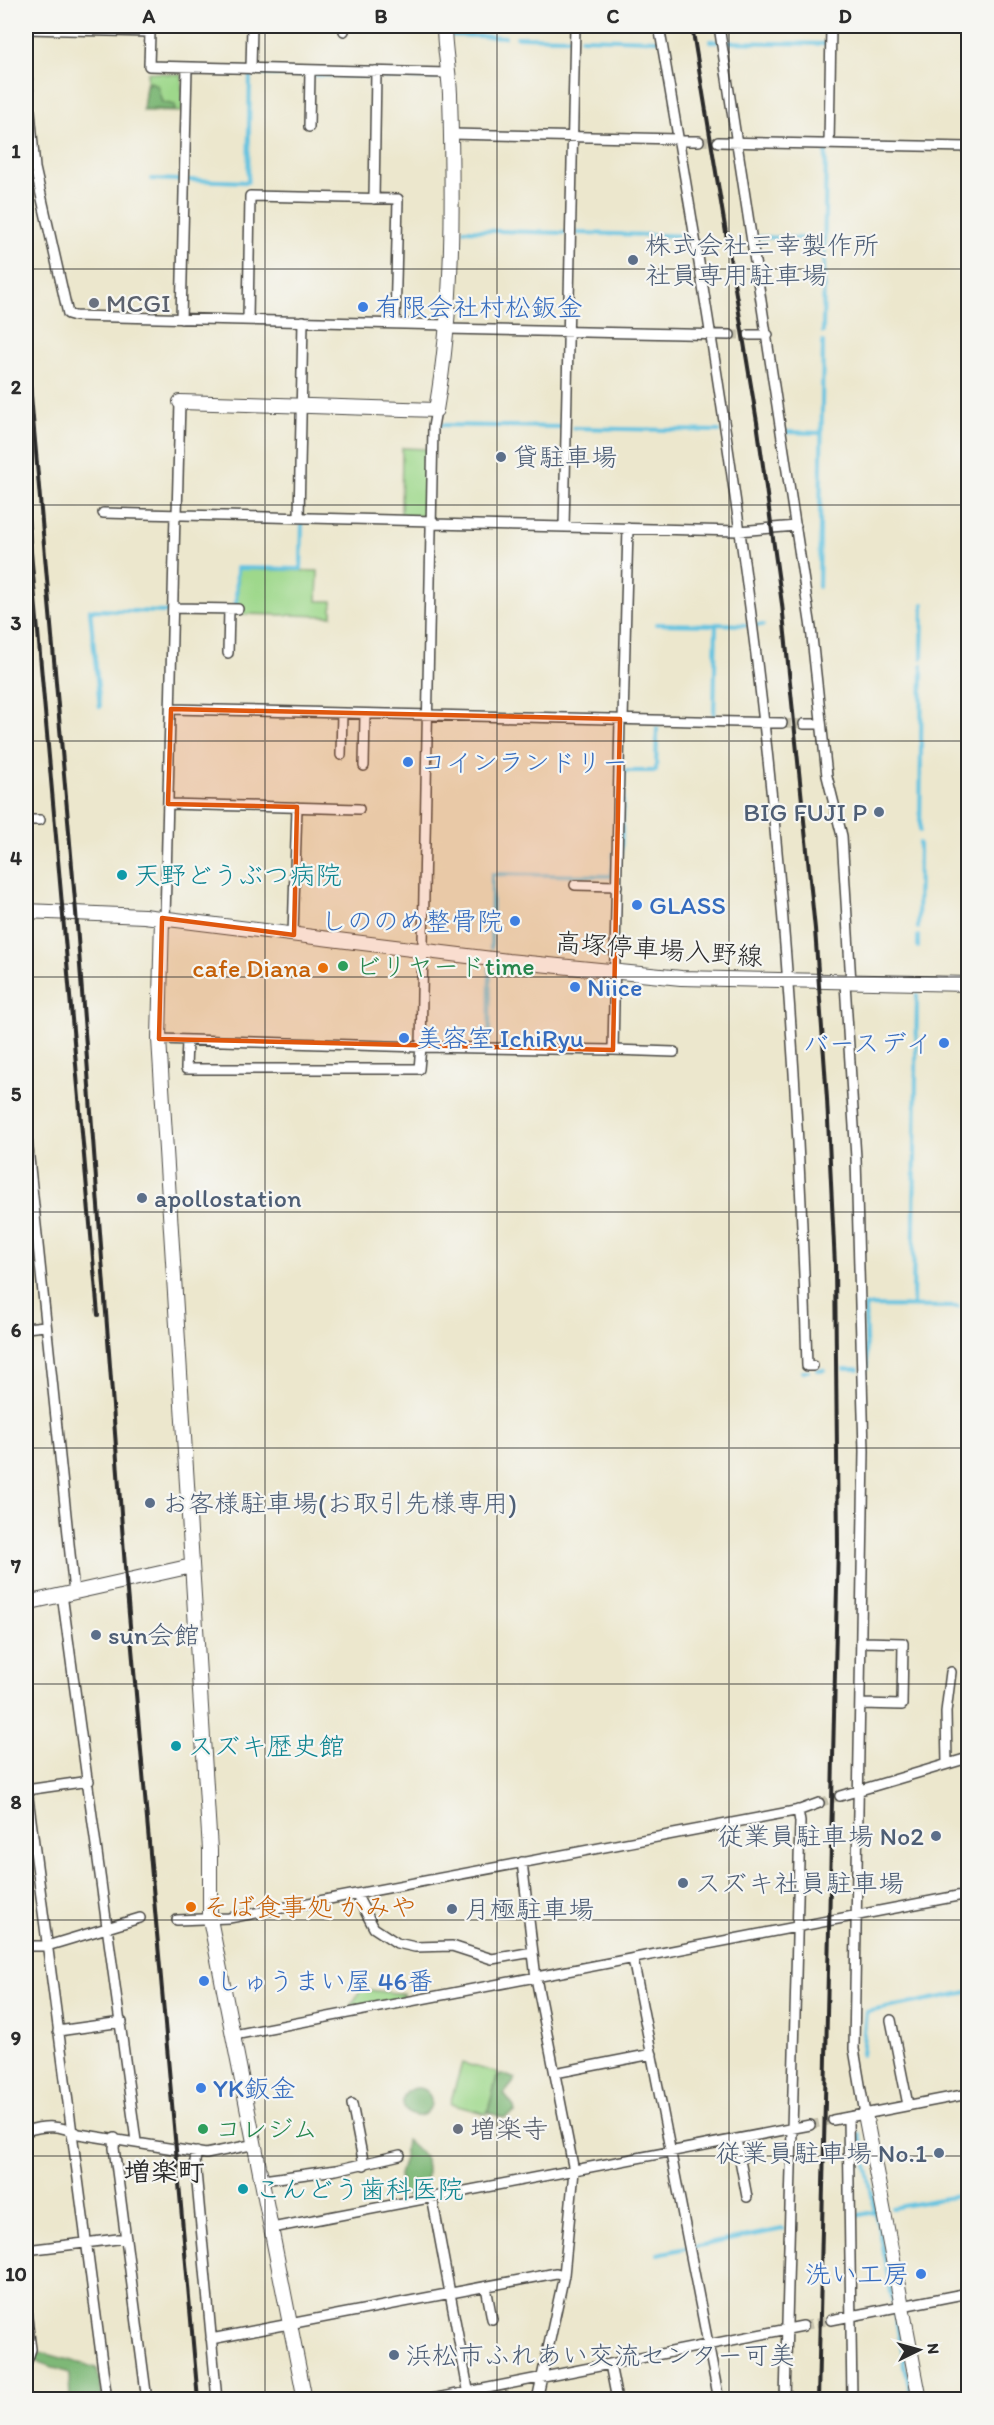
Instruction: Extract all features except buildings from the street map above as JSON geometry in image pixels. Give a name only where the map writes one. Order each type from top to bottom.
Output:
[{"type":"street","points":[[251,69],[252,26]]},
{"type":"street","points":[[187,1040],[186,1069],[419,1069],[429,715],[433,427],[447,327],[451,134],[444,26]]},
{"type":"street","points":[[564,527],[575,26]]},
{"type":"street","points":[[659,26],[710,335],[764,723],[789,982],[797,1095],[807,1366],[813,1366]]},
{"type":"street","points":[[719,26],[796,526],[829,789],[842,836],[863,1386],[863,1642],[854,2049],[920,2400]]},
{"type":"street","points":[[830,144],[831,26]]},
{"type":"street","points":[[26,29],[150,32],[149,66],[448,73]]},
{"type":"street","points":[[26,65],[32,150],[68,314],[181,319],[395,323],[569,332],[730,335]]},
{"type":"street","points":[[181,319],[187,67]]},
{"type":"street","points":[[309,127],[310,70]]},
{"type":"street","points":[[374,199],[376,71]]},
{"type":"street","points":[[451,134],[699,141]]},
{"type":"street","points":[[718,142],[969,147]]},
{"type":"street","points":[[248,320],[250,196],[398,199],[395,323]]},
{"type":"street","points":[[298,517],[303,321]]},
{"type":"street","points":[[749,335],[768,335]]},
{"type":"street","points":[[306,2400],[210,1919],[210,1850],[159,1039],[180,402],[436,410]]},
{"type":"street","points":[[103,513],[114,508],[176,514],[739,531],[796,526]]},
{"type":"street","points":[[613,1050],[628,528]]},
{"type":"street","points":[[173,608],[233,609],[228,653]]},
{"type":"street","points":[[171,709],[782,723]]},
{"type":"street","points":[[341,755],[342,713]]},
{"type":"street","points":[[364,766],[366,714]]},
{"type":"street","points":[[804,724],[821,724]]},
{"type":"street","points":[[168,804],[359,809]]},
{"type":"street","points":[[293,935],[297,807]]},
{"type":"street","points":[[26,820],[40,820]]},
{"type":"street","points":[[575,885],[617,886]]},
{"type":"street","name":"高塚停車場入野線","points":[[26,911],[104,913],[164,919],[423,951],[694,979],[969,984]]},
{"type":"street","points":[[159,1039],[674,1052]]},
{"type":"street","points":[[26,1130],[68,1593],[89,1781],[136,2141]]},
{"type":"street","points":[[26,1244],[37,1242]]},
{"type":"street","points":[[26,1328],[45,1326]]},
{"type":"street","points":[[26,1603],[192,1566]]},
{"type":"street","points":[[861,1704],[902,1705],[903,1643],[863,1642]]},
{"type":"street","points":[[947,1764],[946,1712],[951,1672]]},
{"type":"street","points":[[840,1796],[969,1758]]},
{"type":"street","points":[[89,1781],[26,1785],[107,2400]]},
{"type":"street","points":[[177,1920],[229,1918],[798,1810],[819,1803]]},
{"type":"street","points":[[785,2400],[800,1822],[798,1810]]},
{"type":"street","points":[[522,1862],[536,1978],[574,2171],[564,2274],[537,2400]]},
{"type":"street","points":[[356,1894],[374,1928],[397,1943],[415,1947],[452,1946],[492,1959],[533,1952]]},
{"type":"street","points":[[234,2035],[969,1894]]},
{"type":"street","points":[[26,1946],[47,1946],[140,1918]]},
{"type":"street","points":[[633,1959],[719,2400]]},
{"type":"street","points":[[891,2020],[908,2105]]},
{"type":"street","points":[[58,2031],[122,2022]]},
{"type":"street","points":[[555,2073],[652,2054]]},
{"type":"street","points":[[833,2120],[969,2094]]},
{"type":"street","points":[[352,2104],[364,2165]]},
{"type":"street","points":[[848,2117],[852,2400]]},
{"type":"street","points":[[272,2228],[810,2125]]},
{"type":"street","points":[[26,2131],[42,2126],[64,2127],[206,2154],[256,2144]]},
{"type":"street","points":[[115,2138],[114,2148],[147,2400]]},
{"type":"street","points":[[736,2139],[747,2197]]},
{"type":"street","points":[[197,2152],[195,2161],[217,2400]]},
{"type":"street","points":[[263,2180],[364,2165],[400,2155]]},
{"type":"street","points":[[432,2198],[469,2396]]},
{"type":"street","points":[[26,2250],[126,2238]]},
{"type":"street","points":[[212,2339],[556,2273],[564,2274]]},
{"type":"street","points":[[486,2287],[492,2319]]},
{"type":"street","points":[[831,2320],[969,2294]]},
{"type":"street","points":[[26,2310],[31,2349],[26,2364]]},
{"type":"street","points":[[427,2400],[469,2396],[542,2377],[803,2326]]},
{"type":"street","points":[[610,2364],[617,2400]]},
{"type":"highlighted area","points":[[171,709],[620,719],[613,1050],[159,1039],[162,918],[294,935],[297,807],[168,804]]},
{"type":"green space","points":[[148,72],[182,75],[182,112],[143,111]]},
{"type":"green space","points":[[150,82],[157,85],[162,102],[175,105],[175,110],[143,109],[146,86]]},
{"type":"green space","points":[[402,448],[427,449],[425,513],[422,516],[401,516]]},
{"type":"green space","points":[[238,569],[318,571],[317,601],[332,601],[332,616],[237,614]]},
{"type":"green space","points":[[361,1989],[403,1994],[402,2000],[348,2011]]},
{"type":"green space","points":[[462,2063],[498,2073],[487,2114],[450,2104]]},
{"type":"green space","points":[[502,2074],[516,2079],[504,2094],[515,2112],[504,2118],[488,2112],[497,2078]]},
{"type":"green space","points":[[417,2088],[427,2092],[431,2102],[427,2112],[417,2116],[407,2112],[403,2102],[407,2092]]},
{"type":"green space","points":[[406,2140],[423,2156],[427,2168],[424,2192],[407,2197],[402,2193],[399,2175]]},
{"type":"green space","points":[[40,2352],[97,2368],[103,2399],[70,2399],[69,2373],[38,2362],[34,2356]]},
{"type":"waterway","points":[[449,35],[505,37]]},
{"type":"waterway","points":[[517,37],[569,38]]},
{"type":"waterway","points":[[581,38],[657,40]]},
{"type":"waterway","points":[[711,41],[717,42]]},
{"type":"waterway","points":[[724,42],[827,44]]},
{"type":"waterway","points":[[189,180],[248,182],[250,74]]},
{"type":"waterway","points":[[263,74],[299,75]]},
{"type":"waterway","points":[[314,75],[369,76]]},
{"type":"waterway","points":[[384,77],[436,78]]},
{"type":"waterway","points":[[823,332],[826,150]]},
{"type":"waterway","points":[[151,179],[179,180]]},
{"type":"waterway","points":[[464,230],[565,233]]},
{"type":"waterway","points":[[577,233],[690,236]]},
{"type":"waterway","points":[[755,237],[824,239]]},
{"type":"waterway","points":[[819,587],[823,342]]},
{"type":"waterway","points":[[440,425],[561,427]]},
{"type":"waterway","points":[[573,428],[719,431]]},
{"type":"waterway","points":[[786,432],[822,433]]},
{"type":"waterway","points":[[236,606],[237,568],[301,569],[302,522]]},
{"type":"waterway","points":[[922,658],[923,604]]},
{"type":"waterway","points":[[100,707],[90,610],[168,612]]},
{"type":"waterway","points":[[217,613],[223,613]]},
{"type":"waterway","points":[[656,624],[716,625]]},
{"type":"waterway","points":[[714,716],[716,624],[746,625]]},
{"type":"waterway","points":[[757,625],[763,625]]},
{"type":"waterway","points":[[920,831],[922,665]]},
{"type":"waterway","points":[[621,853],[624,771],[656,771],[657,728]]},
{"type":"waterway","points":[[918,928],[919,843]]},
{"type":"waterway","points":[[491,948],[492,874],[612,876],[614,853]]},
{"type":"waterway","points":[[918,936],[918,947]]},
{"type":"waterway","points":[[489,1042],[490,968]]},
{"type":"waterway","points":[[913,1306],[917,994]]},
{"type":"waterway","points":[[867,1368],[865,1306],[958,1307]]},
{"type":"waterway","points":[[844,1369],[858,1369]]},
{"type":"waterway","points":[[817,1370],[824,1370]]},
{"type":"waterway","points":[[803,1371],[808,1371]]},
{"type":"waterway","points":[[862,2055],[866,2012],[968,1992]]},
{"type":"waterway","points":[[860,2134],[893,2302]]},
{"type":"waterway","points":[[892,2208],[968,2194]]},
{"type":"waterway","points":[[854,2216],[875,2212]]},
{"type":"waterway","points":[[693,2247],[783,2229]]},
{"type":"waterway","points":[[658,2254],[686,2248]]},
{"type":"waterway","points":[[895,2314],[912,2400]]},
{"type":"waterway","points":[[949,2400],[968,2396]]},
{"type":"tunnel","points":[[699,141],[718,142]]},
{"type":"tunnel","points":[[730,335],[749,335]]},
{"type":"tunnel","points":[[782,723],[804,724]]},
{"type":"tunnel","points":[[819,1803],[840,1796]]},
{"type":"tunnel","points":[[810,2125],[833,2120]]},
{"type":"tunnel","points":[[803,2326],[831,2320]]},
{"type":"railway","points":[[692,26],[757,422],[782,604],[815,929],[827,1099],[835,1266],[838,1544],[818,2400]]},
{"type":"railway","points":[[26,338],[76,912],[126,1580],[198,2400]]},
{"type":"railway","points":[[26,495],[98,1315]]},
{"type":"place","name":"株式会社三幸製作所 社員専用駐車場","points":[[633,260]]},
{"type":"place","name":"MCGI","points":[[94,303]]},
{"type":"place","name":"有限会社村松鈑金","points":[[363,307]]},
{"type":"place","name":"貸駐車場","points":[[501,457]]},
{"type":"place","name":"コインランドリー","points":[[408,762]]},
{"type":"place","name":"BIG FUJI P","points":[[879,812]]},
{"type":"place","name":"天野どうぶつ病院","points":[[122,875]]},
{"type":"place","name":"GLASS","points":[[637,905]]},
{"type":"place","name":"しののめ整骨院","points":[[515,921]]},
{"type":"place","name":"ビリヤードtime","points":[[343,966]]},
{"type":"place","name":"cafe Diana","points":[[323,968]]},
{"type":"place","name":"Niice","points":[[575,987]]},
{"type":"place","name":"美容室 IchiRyu","points":[[404,1038]]},
{"type":"place","name":"バースデイ","points":[[944,1043]]},
{"type":"place","name":"apollostation","points":[[142,1198]]},
{"type":"place","name":"お客様駐車場(お取引先様専用)","points":[[150,1503]]},
{"type":"place","name":"sun会館","points":[[96,1635]]},
{"type":"place","name":"スズキ歴史館","points":[[176,1746]]},
{"type":"place","name":"従業員駐車場 No2","points":[[936,1836]]},
{"type":"place","name":"スズキ社員駐車場","points":[[683,1883]]},
{"type":"place","name":"そば食事処 かみや","points":[[191,1907]]},
{"type":"place","name":"月極駐車場","points":[[452,1909]]},
{"type":"place","name":"しゅうまい屋 46番","points":[[204,1981]]},
{"type":"place","name":"YK鈑金","points":[[201,2088]]},
{"type":"place","name":"コレジム","points":[[203,2129]]},
{"type":"place","name":"増楽寺","points":[[458,2129]]},
{"type":"place","name":"従業員駐車場 No.1","points":[[939,2153]]},
{"type":"place","name":"こんどう歯科医院","points":[[243,2189]]},
{"type":"place","name":"洗い工房","points":[[921,2274]]},
{"type":"place","name":"浜松市ふれあい交流センター可美","points":[[394,2355]]},
{"type":"district","name":"増楽町","points":[[164,2171]]}]
